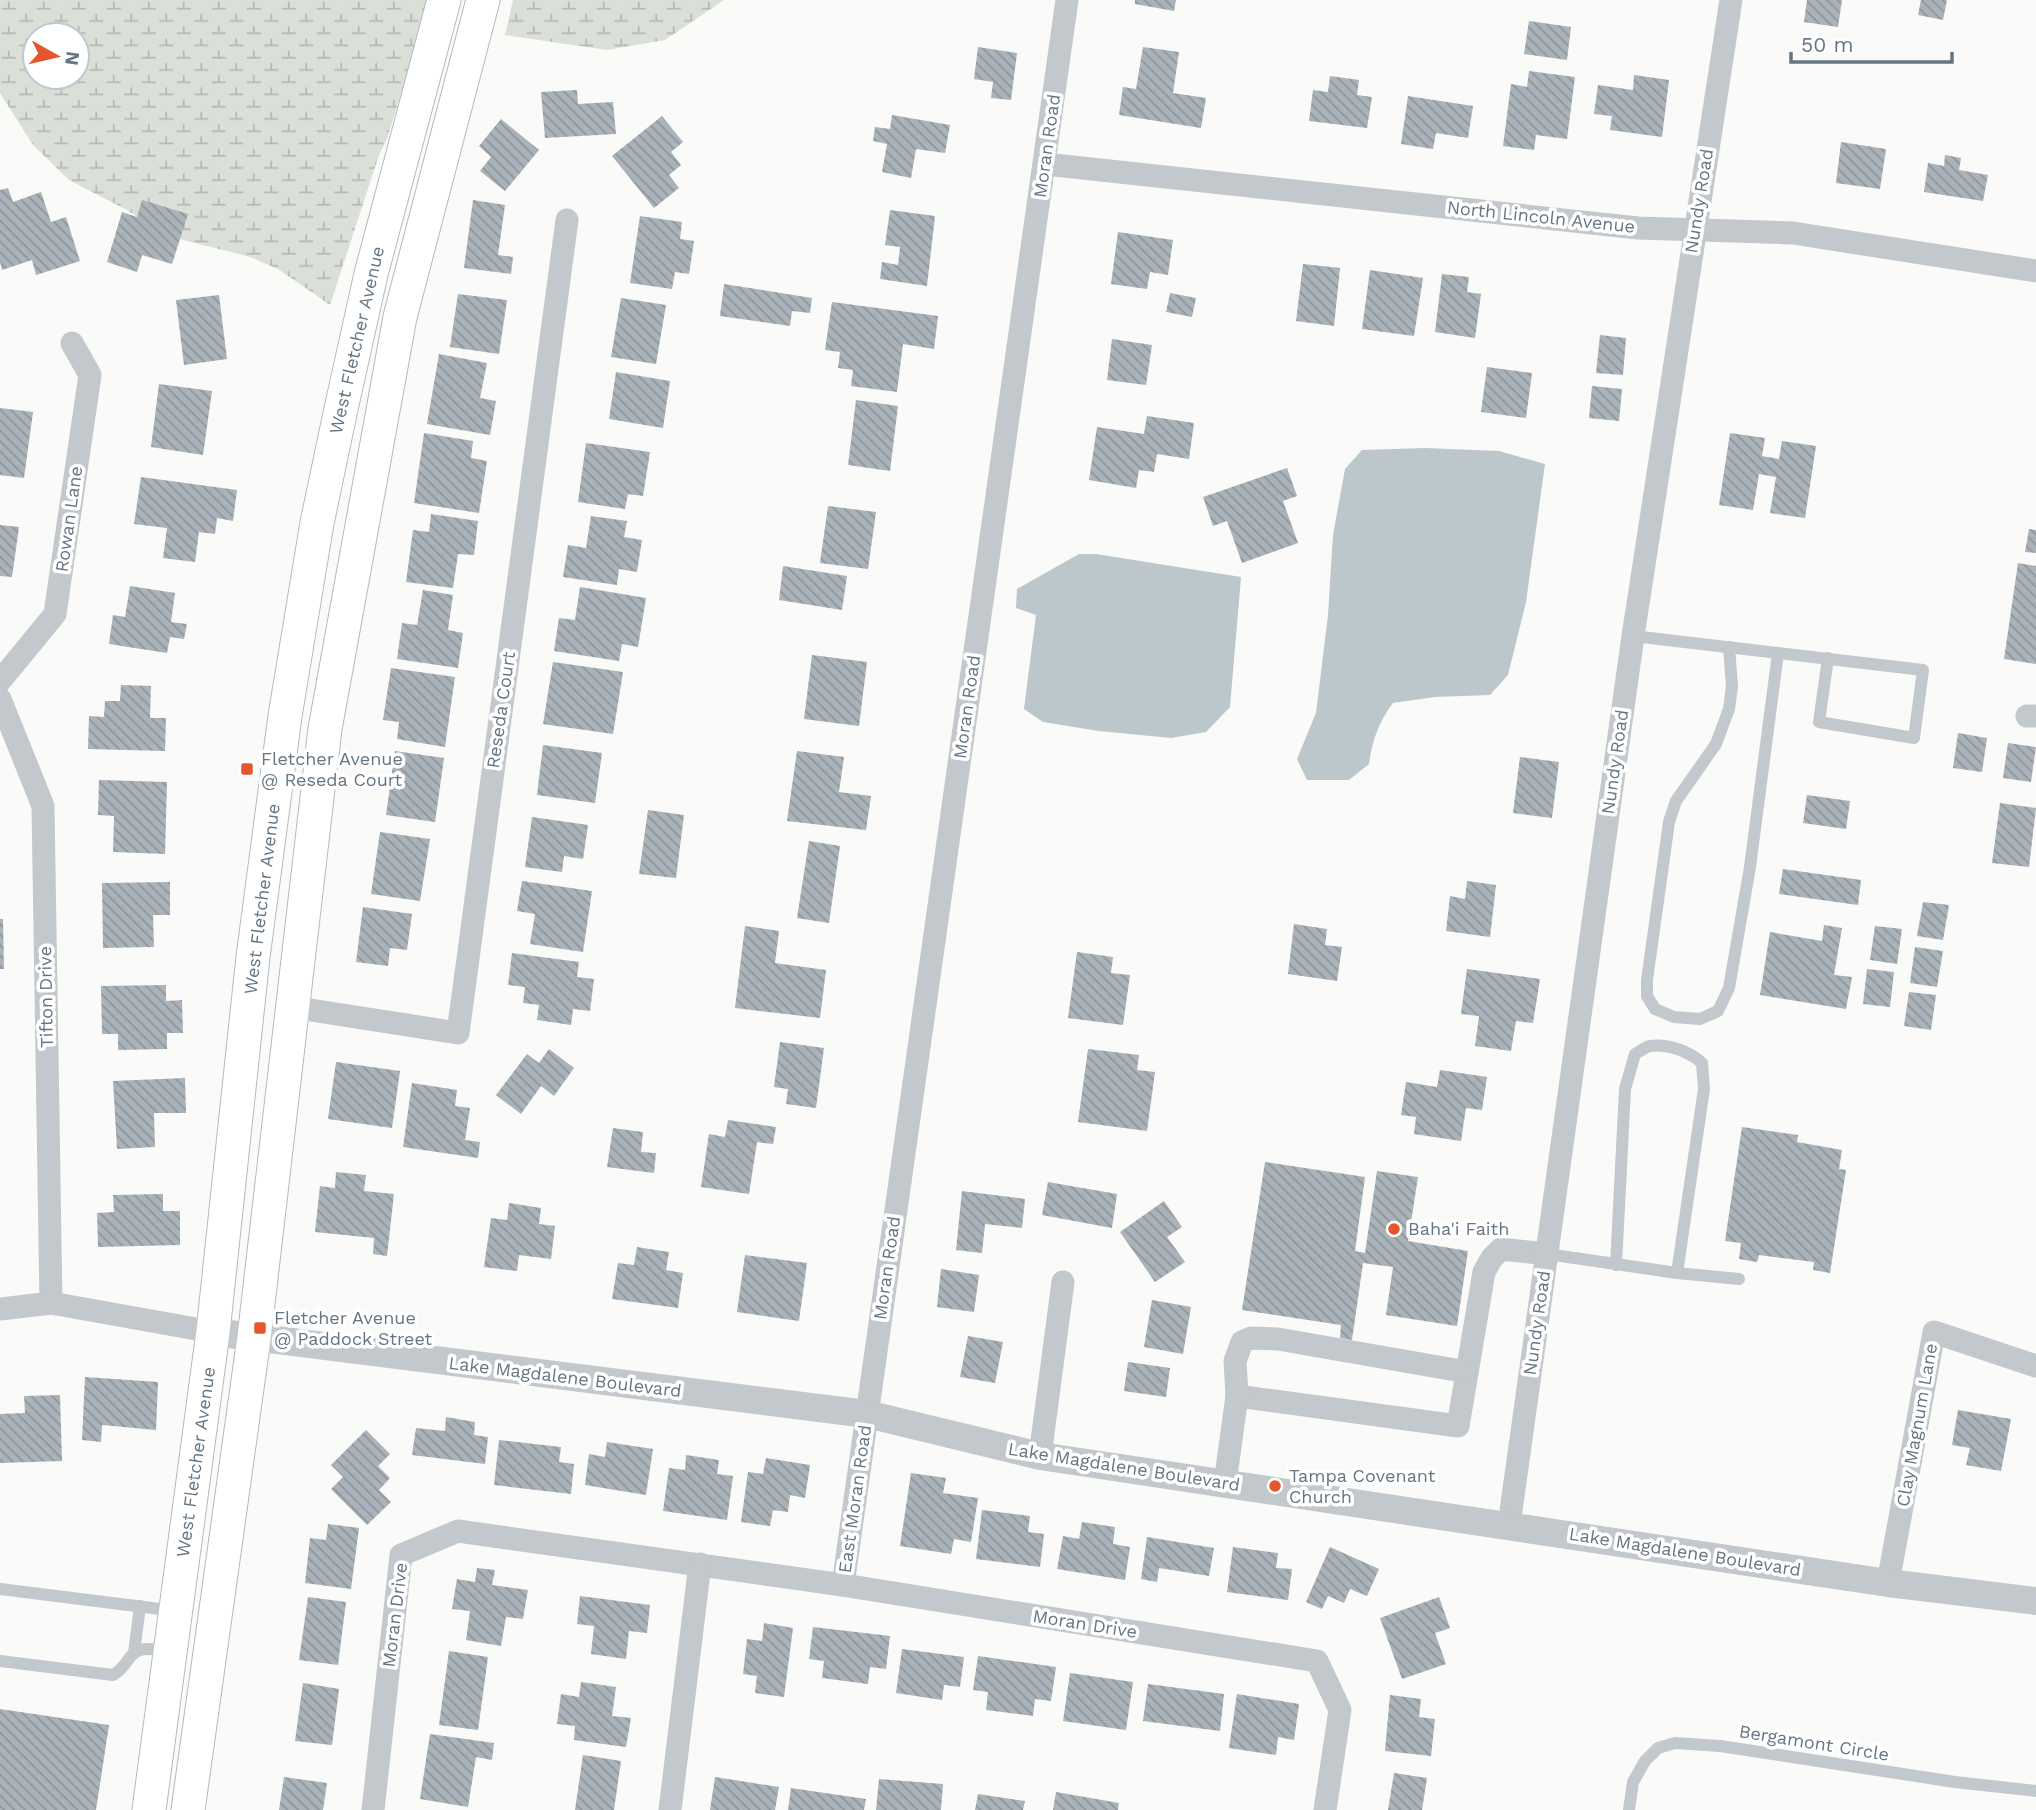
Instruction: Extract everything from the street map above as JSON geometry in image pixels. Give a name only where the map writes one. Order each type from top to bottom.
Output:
[{"type":"main road","name":"West Fletcher Avenue","points":[[149,1810],[214,1332],[253,957],[285,716],[317,523],[371,274],[444,0]]},
{"type":"main road","name":"West Fletcher Avenue","points":[[188,1810],[254,1338],[325,729],[400,317],[483,0]]},
{"type":"street","name":"Moran Road","points":[[867,1414],[1068,0]]},
{"type":"street","name":"Nundy Road","points":[[1509,1525],[1633,636],[1731,0]]},
{"type":"street","name":"North Lincoln Avenue","points":[[1045,164],[1638,228],[1793,233],[2036,271]]},
{"type":"street","name":"Reseda Court","points":[[291,1007],[458,1033],[567,220]]},
{"type":"street","name":"Rowan Lane","points":[[0,681],[55,614],[90,375],[72,343]]},
{"type":"street","name":"Tifton Drive","points":[[0,699],[43,806],[51,1303]]},
{"type":"street","points":[[1237,1396],[1458,1426],[1484,1272],[1492,1258],[1502,1249],[1547,1254]]},
{"type":"street","points":[[1040,1456],[1063,1282]]},
{"type":"street","points":[[0,1309],[51,1303],[214,1332]]},
{"type":"street","name":"Lake Magdalene Boulevard","points":[[214,1332],[867,1414],[1040,1456],[1888,1583],[2036,1601]]},
{"type":"street","name":"Clay Magnum Lane","points":[[1888,1583],[1934,1332],[2036,1366]]},
{"type":"street","points":[[1225,1483],[1237,1396],[1235,1361],[1242,1342],[1251,1338],[1278,1339],[1467,1371]]},
{"type":"street","name":"East Moran Road","points":[[843,1585],[867,1414]]},
{"type":"street","name":"Moran Drive","points":[[373,1810],[401,1555],[458,1531],[843,1585],[1317,1661],[1340,1710],[1325,1810]]},
{"type":"street","points":[[670,1810],[700,1564]]},
{"type":"lane","points":[[1633,636],[1828,658],[1923,670],[1914,738],[1819,722],[1828,658]]},
{"type":"lane","points":[[1729,647],[1732,686],[1729,709],[1716,744],[1676,802],[1669,822],[1647,996],[1655,1009],[1675,1017],[1700,1020],[1718,1011],[1729,988],[1750,867],[1778,653]]},
{"type":"lane","points":[[1616,1265],[1625,1089],[1635,1054],[1650,1046],[1672,1048],[1692,1054],[1702,1063],[1704,1089],[1676,1273]]},
{"type":"lane","points":[[1547,1254],[1676,1273],[1739,1279]]},
{"type":"lane","points":[[0,1589],[176,1611]]},
{"type":"lane","points":[[0,1661],[113,1675],[123,1669],[134,1653],[141,1606]]},
{"type":"lane","points":[[134,1653],[145,1649],[171,1651]]},
{"type":"lane","name":"Bergamont Circle","points":[[1629,1810],[1633,1782],[1644,1761],[1658,1748],[1675,1742],[2036,1791]]},
{"type":"green space","points":[[0,0],[430,0],[387,139],[379,155],[330,305],[278,269],[250,257],[164,235],[127,210],[69,180],[33,145],[0,93]]},
{"type":"green space","points":[[513,0],[724,0],[665,40],[607,50],[505,35]]},
{"type":"shaded area","points":[[1425,448],[1499,451],[1545,464],[1526,602],[1508,675],[1490,695],[1435,697],[1393,703],[1377,732],[1369,764],[1349,780],[1307,780],[1297,759],[1316,713],[1328,615],[1333,535],[1345,469],[1362,450]]},
{"type":"shaded area","points":[[1079,554],[1096,554],[1241,577],[1230,707],[1206,732],[1171,738],[1099,731],[1043,722],[1024,709],[1036,615],[1016,608],[1017,589]]},
{"type":"building","points":[[1135,0],[1176,0],[1174,11],[1135,4]]},
{"type":"building","points":[[1807,0],[1842,0],[1838,27],[1804,22]]},
{"type":"building","points":[[1921,0],[1947,0],[1943,20],[1918,15]]},
{"type":"building","points":[[1529,21],[1571,27],[1567,60],[1524,54]]},
{"type":"building","points":[[978,47],[1017,53],[1011,100],[991,98],[993,82],[974,79]]},
{"type":"building","points":[[1143,47],[1179,52],[1173,93],[1206,98],[1201,128],[1119,115],[1123,87],[1136,89]]},
{"type":"building","points":[[1529,71],[1575,77],[1567,139],[1536,135],[1534,150],[1503,146],[1511,84],[1527,87]]},
{"type":"building","points":[[1634,75],[1669,80],[1662,137],[1610,130],[1612,116],[1594,114],[1598,85],[1633,90]]},
{"type":"building","points":[[1330,76],[1359,80],[1357,95],[1372,97],[1367,128],[1309,121],[1313,90],[1328,92]]},
{"type":"building","points":[[577,90],[578,104],[613,102],[616,134],[545,138],[541,92]]},
{"type":"building","points":[[1408,96],[1473,106],[1468,138],[1436,133],[1433,149],[1401,144]]},
{"type":"building","points":[[892,115],[950,125],[945,153],[916,149],[911,178],[882,172],[887,144],[873,141],[875,127],[890,129]]},
{"type":"building","points":[[662,116],[683,142],[671,152],[681,165],[669,175],[679,188],[654,208],[612,156]]},
{"type":"building","points":[[501,119],[539,150],[505,191],[480,171],[491,157],[479,146]]},
{"type":"building","points":[[1841,142],[1886,149],[1880,189],[1836,183]]},
{"type":"building","points":[[1945,155],[1961,158],[1959,170],[1988,175],[1983,201],[1924,192],[1928,163],[1944,166]]},
{"type":"building","points":[[8,188],[13,202],[41,192],[51,222],[66,217],[80,261],[36,275],[32,260],[2,270],[0,190]]},
{"type":"building","points":[[142,200],[188,214],[172,264],[142,255],[137,272],[107,262],[122,212],[137,217]]},
{"type":"building","points":[[473,200],[505,205],[498,255],[513,257],[511,274],[464,268]]},
{"type":"building","points":[[890,210],[935,216],[927,286],[880,279],[882,262],[898,265],[900,247],[885,245]]},
{"type":"building","points":[[640,216],[682,222],[680,239],[694,241],[689,274],[675,272],[672,289],[630,283]]},
{"type":"building","points":[[1118,232],[1173,240],[1168,275],[1150,272],[1147,289],[1111,284]]},
{"type":"building","points":[[1303,264],[1340,268],[1334,326],[1296,321]]},
{"type":"building","points":[[1370,270],[1423,278],[1414,336],[1362,329]]},
{"type":"building","points":[[1442,274],[1469,277],[1467,292],[1481,294],[1475,338],[1435,332]]},
{"type":"building","points":[[724,284],[812,298],[810,313],[792,311],[790,326],[720,316]]},
{"type":"building","points":[[1170,293],[1196,298],[1192,317],[1166,312]]},
{"type":"building","points":[[458,294],[507,300],[499,354],[450,347]]},
{"type":"building","points":[[219,295],[227,359],[184,365],[176,300]]},
{"type":"building","points":[[621,298],[666,305],[656,364],[611,357]]},
{"type":"building","points":[[832,302],[938,316],[934,349],[903,344],[897,392],[851,386],[853,370],[838,368],[840,352],[825,350]]},
{"type":"building","points":[[1600,335],[1626,338],[1623,375],[1596,373]]},
{"type":"building","points":[[1112,339],[1152,345],[1146,385],[1107,380]]},
{"type":"building","points":[[439,354],[487,363],[480,398],[496,401],[490,435],[427,424]]},
{"type":"building","points":[[1487,367],[1532,373],[1526,418],[1481,412]]},
{"type":"building","points":[[616,372],[670,381],[663,428],[609,419]]},
{"type":"building","points":[[159,384],[212,391],[203,455],[151,447]]},
{"type":"building","points":[[1592,386],[1622,389],[1619,421],[1589,418]]},
{"type":"building","points":[[856,400],[898,406],[890,471],[848,465]]},
{"type":"building","points":[[0,408],[33,412],[24,478],[0,475]]},
{"type":"building","points":[[1147,416],[1194,423],[1189,459],[1157,454],[1154,472],[1139,470],[1136,488],[1089,480],[1097,427],[1144,434]]},
{"type":"building","points":[[424,433],[473,441],[471,458],[487,461],[479,513],[414,503]]},
{"type":"building","points":[[1730,433],[1765,438],[1762,456],[1779,459],[1782,441],[1816,446],[1805,518],[1770,513],[1776,477],[1759,474],[1753,510],[1719,505]]},
{"type":"building","points":[[586,443],[650,452],[643,496],[628,494],[625,509],[578,502]]},
{"type":"building","points":[[1287,468],[1297,496],[1283,501],[1298,543],[1242,563],[1227,521],[1213,526],[1203,497]]},
{"type":"building","points":[[141,477],[237,490],[233,521],[217,518],[215,534],[199,532],[195,562],[163,558],[167,528],[134,524]]},
{"type":"building","points":[[828,506],[876,512],[868,569],[820,563]]},
{"type":"building","points":[[431,514],[478,521],[474,555],[458,554],[453,588],[406,582],[413,530],[429,532]]},
{"type":"building","points":[[591,516],[627,521],[624,537],[642,540],[637,572],[619,569],[617,585],[563,577],[568,545],[586,548]]},
{"type":"building","points":[[0,525],[19,527],[12,577],[0,576]]},
{"type":"building","points":[[2029,529],[2036,530],[2036,553],[2025,552]]},
{"type":"building","points":[[2018,563],[2036,566],[2036,664],[2004,659]]},
{"type":"building","points":[[783,566],[847,576],[842,610],[779,600]]},
{"type":"building","points":[[130,586],[175,593],[171,622],[187,624],[184,639],[170,637],[167,653],[109,644],[113,615],[125,617]]},
{"type":"building","points":[[580,587],[646,598],[638,647],[622,644],[619,661],[554,651],[559,618],[575,620]]},
{"type":"building","points":[[423,590],[453,595],[448,630],[463,633],[458,668],[397,659],[402,623],[417,625]]},
{"type":"building","points":[[812,655],[867,662],[859,726],[804,719]]},
{"type":"building","points":[[553,662],[623,672],[613,734],[543,724]]},
{"type":"building","points":[[391,668],[455,677],[445,747],[397,739],[399,722],[383,720]]},
{"type":"building","points":[[121,685],[151,686],[150,718],[166,718],[165,751],[88,749],[89,716],[104,717],[105,701],[120,701]]},
{"type":"building","points":[[1958,733],[1987,738],[1982,772],[1953,768]]},
{"type":"building","points":[[2008,743],[2036,747],[2031,782],[2003,778]]},
{"type":"building","points":[[543,745],[602,753],[595,803],[537,795]]},
{"type":"building","points":[[395,751],[444,758],[435,822],[386,815]]},
{"type":"building","points":[[797,751],[844,757],[839,792],[871,796],[866,830],[787,821]]},
{"type":"building","points":[[1520,757],[1559,762],[1552,818],[1513,813]]},
{"type":"building","points":[[99,780],[167,782],[165,854],[113,852],[114,816],[98,815]]},
{"type":"building","points":[[1807,795],[1850,801],[1846,829],[1803,823]]},
{"type":"building","points":[[2000,803],[2036,808],[2029,867],[1992,863]]},
{"type":"building","points":[[648,810],[684,815],[676,878],[639,874]]},
{"type":"building","points":[[532,817],[588,825],[583,859],[564,856],[562,872],[525,867]]},
{"type":"building","points":[[380,832],[430,839],[420,901],[371,894]]},
{"type":"building","points":[[809,841],[840,846],[829,923],[797,918]]},
{"type":"building","points":[[1783,869],[1861,880],[1858,905],[1779,894]]},
{"type":"building","points":[[522,881],[592,891],[583,952],[530,944],[535,914],[517,911]]},
{"type":"building","points":[[1467,881],[1496,885],[1490,937],[1446,931],[1450,896],[1465,899]]},
{"type":"building","points":[[170,882],[170,915],[153,915],[154,947],[103,948],[102,883]]},
{"type":"building","points":[[1923,902],[1949,905],[1943,940],[1917,936]]},
{"type":"building","points":[[363,907],[412,914],[407,950],[390,948],[388,966],[356,962]]},
{"type":"building","points":[[0,919],[3,919],[4,969],[0,969]]},
{"type":"building","points":[[1294,924],[1327,929],[1325,945],[1342,947],[1337,981],[1288,974]]},
{"type":"building","points":[[1824,925],[1842,928],[1834,975],[1852,977],[1846,1009],[1760,995],[1770,932],[1822,941]]},
{"type":"building","points":[[745,926],[779,931],[775,963],[826,970],[820,1018],[735,1008]]},
{"type":"building","points":[[1875,926],[1902,929],[1897,964],[1870,960]]},
{"type":"building","points":[[1915,947],[1943,951],[1937,987],[1910,983]]},
{"type":"building","points":[[1077,952],[1113,957],[1111,973],[1130,975],[1123,1025],[1068,1018]]},
{"type":"building","points":[[512,953],[579,962],[577,977],[594,979],[590,1011],[573,1009],[571,1025],[537,1020],[539,1005],[523,1003],[525,987],[508,985]]},
{"type":"building","points":[[1467,969],[1540,979],[1533,1023],[1516,1021],[1511,1051],[1475,1046],[1479,1016],[1461,1014]]},
{"type":"building","points":[[1867,969],[1894,972],[1890,1007],[1863,1004]]},
{"type":"building","points":[[166,985],[166,1001],[182,1000],[183,1033],[167,1033],[167,1049],[118,1050],[118,1034],[102,1034],[101,986]]},
{"type":"building","points":[[1909,992],[1936,995],[1931,1030],[1904,1026]]},
{"type":"building","points":[[780,1042],[824,1048],[816,1108],[786,1104],[788,1089],[774,1087]]},
{"type":"building","points":[[549,1049],[574,1068],[554,1096],[541,1086],[521,1114],[496,1095],[527,1054],[539,1063]]},
{"type":"building","points":[[1088,1049],[1139,1055],[1137,1070],[1155,1072],[1147,1131],[1078,1122]]},
{"type":"building","points":[[336,1062],[400,1071],[392,1128],[328,1119]]},
{"type":"building","points":[[1440,1070],[1487,1077],[1482,1110],[1466,1108],[1461,1141],[1414,1134],[1416,1117],[1401,1115],[1406,1082],[1437,1087]]},
{"type":"building","points":[[185,1078],[186,1113],[154,1113],[155,1147],[117,1149],[113,1081]]},
{"type":"building","points":[[412,1083],[457,1090],[455,1106],[470,1108],[465,1140],[480,1142],[478,1158],[403,1147]]},
{"type":"building","points":[[728,1120],[776,1127],[773,1144],[757,1142],[749,1194],[701,1187],[709,1134],[725,1137]]},
{"type":"building","points":[[1742,1127],[1798,1135],[1797,1142],[1842,1150],[1839,1169],[1846,1170],[1830,1273],[1813,1270],[1814,1262],[1759,1255],[1757,1262],[1739,1259],[1741,1243],[1725,1241]]},
{"type":"building","points":[[613,1128],[643,1132],[641,1152],[656,1153],[654,1173],[607,1167]]},
{"type":"building","points":[[1265,1162],[1365,1177],[1355,1251],[1365,1253],[1377,1171],[1418,1177],[1408,1241],[1468,1251],[1457,1326],[1386,1315],[1393,1267],[1363,1263],[1352,1340],[1340,1338],[1341,1325],[1242,1310]]},
{"type":"building","points":[[336,1172],[366,1175],[364,1191],[394,1194],[387,1256],[373,1254],[374,1238],[315,1232],[320,1186],[335,1188]]},
{"type":"building","points":[[1048,1182],[1117,1194],[1112,1228],[1042,1215]]},
{"type":"building","points":[[962,1191],[1025,1199],[1022,1228],[985,1224],[982,1253],[956,1250]]},
{"type":"building","points":[[163,1194],[163,1211],[180,1211],[180,1245],[98,1247],[97,1213],[114,1212],[113,1195]]},
{"type":"building","points":[[1164,1201],[1182,1227],[1167,1237],[1185,1262],[1155,1282],[1120,1232]]},
{"type":"building","points":[[509,1203],[541,1208],[539,1224],[555,1226],[551,1259],[519,1255],[517,1271],[484,1267],[491,1218],[507,1220]]},
{"type":"building","points":[[637,1247],[669,1252],[666,1270],[683,1273],[678,1308],[612,1299],[618,1263],[634,1265]]},
{"type":"building","points":[[745,1255],[807,1263],[799,1321],[737,1312]]},
{"type":"building","points":[[941,1269],[979,1275],[974,1312],[937,1307]]},
{"type":"building","points":[[1152,1300],[1191,1307],[1183,1354],[1144,1347]]},
{"type":"building","points":[[968,1336],[1003,1342],[995,1383],[960,1377]]},
{"type":"building","points":[[1128,1362],[1170,1368],[1166,1397],[1124,1391]]},
{"type":"building","points":[[85,1377],[158,1382],[156,1430],[102,1425],[101,1442],[82,1440]]},
{"type":"building","points":[[60,1395],[62,1461],[0,1463],[0,1414],[25,1413],[24,1396]]},
{"type":"building","points":[[1958,1410],[2011,1419],[2001,1471],[1966,1465],[1970,1448],[1952,1445]]},
{"type":"building","points":[[446,1417],[475,1422],[474,1435],[488,1437],[485,1464],[412,1455],[416,1428],[445,1431]]},
{"type":"building","points":[[366,1430],[390,1454],[378,1466],[390,1478],[379,1490],[391,1502],[367,1525],[331,1489],[343,1477],[331,1465]]},
{"type":"building","points":[[499,1440],[561,1447],[559,1462],[574,1464],[571,1494],[494,1485]]},
{"type":"building","points":[[607,1442],[653,1449],[646,1495],[585,1485],[589,1454],[605,1457]]},
{"type":"building","points":[[686,1455],[719,1460],[717,1474],[733,1476],[727,1520],[663,1511],[669,1468],[685,1470]]},
{"type":"building","points":[[766,1458],[810,1465],[805,1498],[790,1495],[788,1512],[773,1510],[770,1526],[741,1522],[748,1472],[763,1474]]},
{"type":"building","points":[[911,1473],[946,1478],[943,1493],[978,1498],[971,1542],[954,1539],[951,1554],[900,1546]]},
{"type":"building","points":[[982,1510],[1030,1516],[1028,1532],[1044,1534],[1040,1567],[976,1559]]},
{"type":"building","points":[[1082,1522],[1115,1527],[1113,1544],[1130,1547],[1125,1580],[1057,1569],[1063,1536],[1079,1539]]},
{"type":"building","points":[[328,1524],[359,1528],[351,1589],[305,1583],[310,1538],[326,1540]]},
{"type":"building","points":[[1147,1537],[1214,1548],[1209,1576],[1159,1568],[1157,1582],[1141,1579]]},
{"type":"building","points":[[1233,1547],[1278,1553],[1276,1568],[1292,1569],[1288,1600],[1227,1592]]},
{"type":"building","points":[[1330,1547],[1379,1569],[1367,1596],[1350,1589],[1344,1603],[1328,1596],[1322,1609],[1306,1602]]},
{"type":"building","points":[[477,1568],[495,1570],[492,1585],[528,1590],[523,1619],[506,1617],[501,1646],[466,1640],[470,1611],[452,1609],[457,1579],[475,1582]]},
{"type":"building","points":[[580,1596],[650,1605],[647,1633],[629,1631],[626,1659],[591,1654],[594,1626],[577,1624]]},
{"type":"building","points":[[308,1597],[346,1602],[338,1665],[299,1660]]},
{"type":"building","points":[[1439,1597],[1450,1628],[1435,1633],[1446,1664],[1402,1679],[1380,1618]]},
{"type":"building","points":[[764,1623],[793,1628],[784,1697],[755,1693],[757,1676],[743,1674],[747,1639],[762,1641]]},
{"type":"building","points":[[813,1627],[890,1636],[886,1669],[870,1667],[868,1684],[822,1678],[824,1661],[809,1659]]},
{"type":"building","points":[[902,1649],[964,1657],[960,1687],[944,1685],[942,1700],[896,1693]]},
{"type":"building","points":[[449,1651],[488,1657],[478,1730],[439,1725]]},
{"type":"building","points":[[978,1656],[1056,1667],[1051,1701],[1035,1699],[1033,1716],[986,1710],[988,1692],[973,1690]]},
{"type":"building","points":[[1070,1673],[1133,1682],[1126,1730],[1063,1721]]},
{"type":"building","points":[[581,1682],[616,1687],[612,1716],[631,1718],[626,1747],[574,1740],[575,1726],[557,1724],[561,1694],[579,1697]]},
{"type":"building","points":[[303,1683],[339,1689],[332,1745],[295,1741]]},
{"type":"building","points":[[1148,1684],[1224,1694],[1220,1731],[1143,1721]]},
{"type":"building","points":[[1237,1694],[1299,1704],[1294,1740],[1278,1737],[1276,1755],[1229,1748]]},
{"type":"building","points":[[1390,1695],[1421,1699],[1419,1717],[1435,1719],[1431,1756],[1385,1751]]},
{"type":"building","points":[[0,1709],[109,1725],[96,1810],[0,1810]]},
{"type":"building","points":[[430,1734],[494,1743],[492,1760],[476,1757],[468,1807],[420,1799]]},
{"type":"building","points":[[583,1755],[621,1761],[614,1810],[575,1810]]},
{"type":"building","points":[[1394,1773],[1427,1778],[1422,1810],[1388,1810]]},
{"type":"building","points":[[284,1777],[327,1783],[323,1810],[279,1810]]},
{"type":"building","points":[[715,1777],[779,1787],[775,1810],[710,1810]]},
{"type":"building","points":[[879,1779],[943,1784],[941,1810],[876,1810]]},
{"type":"building","points":[[791,1788],[866,1799],[864,1810],[788,1810]]},
{"type":"building","points":[[1056,1792],[1119,1803],[1118,1810],[1053,1810]]},
{"type":"building","points":[[978,1794],[1025,1801],[1023,1810],[975,1810]]},
{"type":"place","name":"Fletcher Avenue @ Reseda Court","points":[[247,769]]},
{"type":"place","name":"Baha'i Faith","points":[[1394,1229]]},
{"type":"place","name":"Fletcher Avenue @ Paddock Street","points":[[260,1328]]},
{"type":"place","name":"Tampa Covenant Church","points":[[1275,1486]]}]
